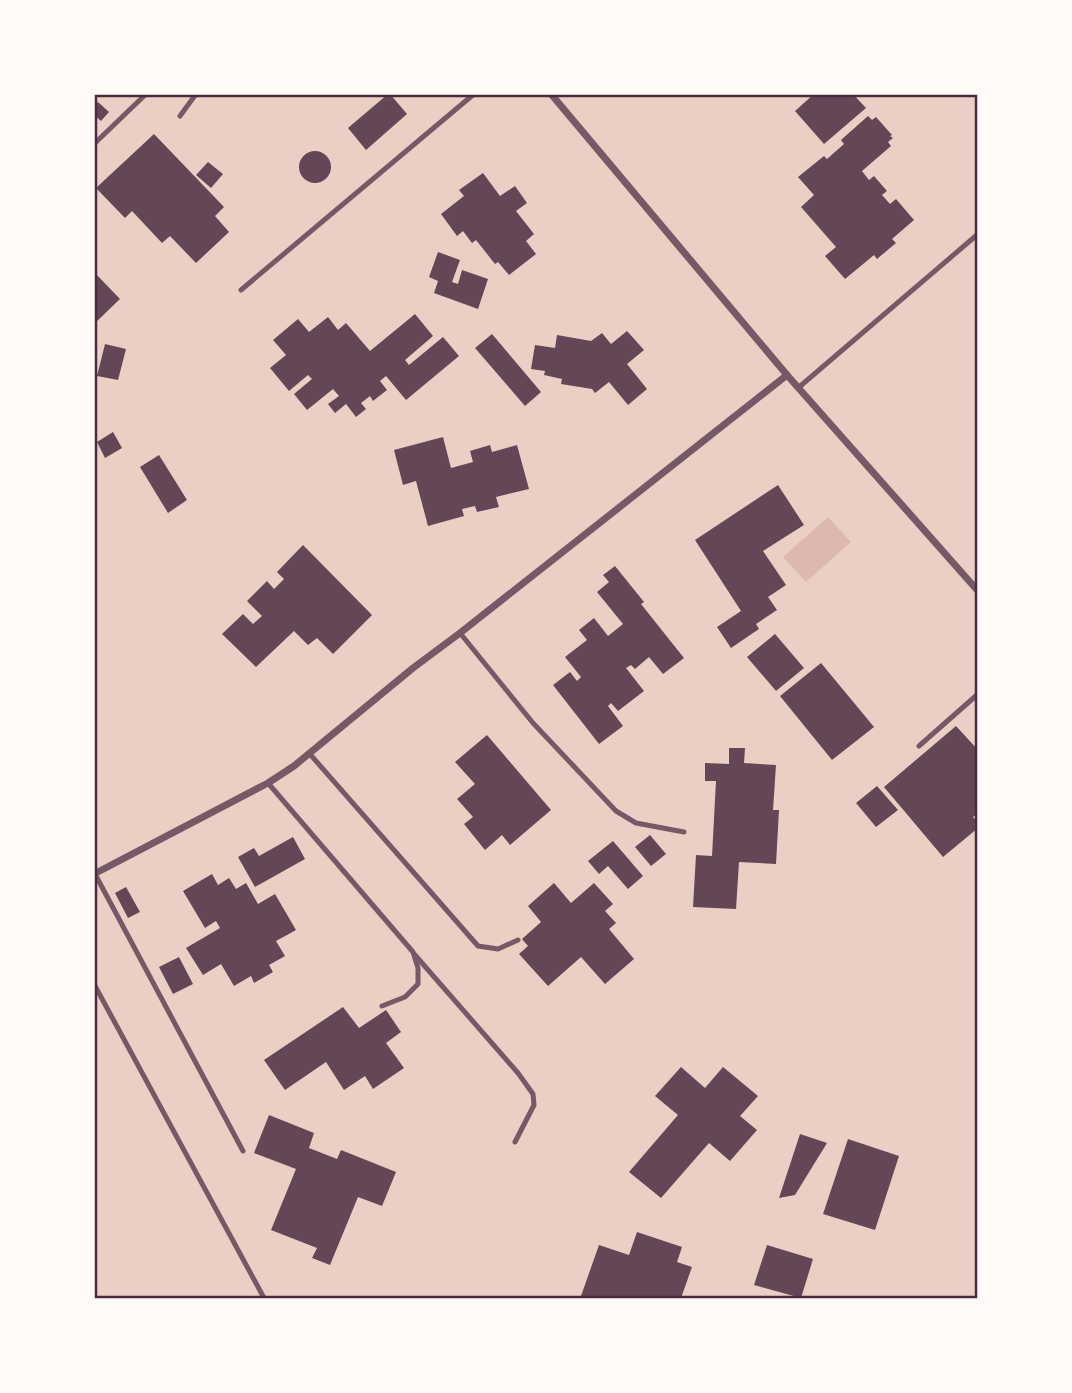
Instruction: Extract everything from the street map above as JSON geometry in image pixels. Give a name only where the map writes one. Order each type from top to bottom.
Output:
[{"type":"street","points":[[551,94],[787,375],[978,590]]},
{"type":"street","points":[[95,874],[268,783],[787,375]]},
{"type":"lane","points":[[94,145],[146,94]]},
{"type":"lane","points":[[180,116],[196,94]]},
{"type":"lane","points":[[241,290],[474,94]]},
{"type":"lane","points":[[799,388],[978,234]]},
{"type":"lane","points":[[460,634],[533,723],[616,811],[636,823],[684,832]]},
{"type":"lane","points":[[919,746],[978,694]]},
{"type":"lane","points":[[309,753],[478,946],[498,949],[519,940]]},
{"type":"lane","points":[[268,783],[518,1073],[533,1094],[534,1105],[516,1142]]},
{"type":"lane","points":[[95,874],[243,1151]]},
{"type":"lane","points":[[383,1006],[405,997],[418,984],[418,968],[413,952]]},
{"type":"lane","points":[[94,984],[264,1298]]},
{"type":"shaded area","points":[[95,95],[977,95],[977,1298],[95,1298]]},
{"type":"shaded area","points":[[828,517],[851,542],[806,582],[783,557]]},
{"type":"building","points":[[388,94],[407,114],[366,150],[348,128]]},
{"type":"building","points":[[814,94],[853,94],[866,108],[824,144],[795,111]]},
{"type":"building","points":[[98,102],[109,112],[101,121],[94,115],[94,107]]},
{"type":"building","points":[[868,116],[872,120],[876,117],[893,138],[888,142],[891,146],[862,171],[869,180],[874,176],[887,191],[882,195],[890,204],[896,199],[914,220],[892,239],[896,243],[877,259],[874,255],[845,279],[825,256],[836,247],[801,207],[814,195],[798,177],[824,156],[827,159],[844,144],[841,140]]},
{"type":"building","points":[[154,134],[224,207],[215,216],[229,232],[196,263],[170,236],[162,243],[132,211],[125,218],[96,188]]},
{"type":"building","points":[[315,151],[326,156],[331,167],[326,178],[315,183],[304,178],[299,167],[304,156]]},
{"type":"building","points":[[208,162],[223,174],[211,188],[196,175]]},
{"type":"building","points":[[483,173],[500,196],[515,186],[527,203],[516,211],[534,234],[526,241],[536,254],[509,275],[498,262],[495,264],[476,240],[472,243],[463,231],[457,236],[441,214],[464,196],[459,190]]},
{"type":"building","points":[[438,252],[460,260],[452,282],[458,284],[462,270],[488,279],[478,309],[434,293],[438,281],[429,277]]},
{"type":"building","points":[[94,272],[120,299],[94,324]]},
{"type":"building","points":[[415,314],[433,336],[405,360],[409,365],[443,337],[459,356],[406,400],[386,376],[380,381],[387,390],[373,401],[370,396],[361,403],[366,409],[356,417],[346,404],[335,413],[328,404],[339,396],[333,389],[307,410],[294,394],[312,379],[308,375],[289,391],[270,368],[286,355],[273,340],[298,319],[309,332],[328,317],[338,330],[346,323],[370,351]]},
{"type":"building","points":[[627,331],[644,350],[627,364],[647,389],[628,405],[609,382],[595,393],[592,389],[561,384],[562,379],[544,375],[545,371],[531,369],[535,345],[555,348],[557,335],[591,341],[602,333],[611,344]]},
{"type":"building","points":[[492,334],[541,392],[525,406],[475,348]]},
{"type":"building","points":[[105,344],[126,349],[118,380],[97,376]]},
{"type":"building","points":[[113,432],[122,448],[105,458],[97,442]]},
{"type":"building","points":[[443,437],[451,468],[473,462],[470,451],[490,445],[492,452],[517,445],[529,489],[496,497],[499,507],[477,512],[475,506],[462,509],[464,516],[428,526],[416,481],[403,485],[394,450]]},
{"type":"building","points":[[159,455],[187,500],[168,513],[140,467]]},
{"type":"building","points":[[778,485],[804,525],[763,551],[786,585],[768,597],[777,610],[756,624],[759,629],[731,648],[717,627],[741,611],[695,540]]},
{"type":"building","points":[[303,545],[372,615],[333,654],[317,638],[308,645],[294,631],[256,667],[222,634],[243,614],[253,624],[262,616],[247,601],[267,581],[274,589],[284,579],[277,572]]},
{"type":"building","points":[[615,566],[684,658],[663,674],[649,657],[635,669],[631,665],[626,668],[644,691],[618,711],[611,703],[608,706],[623,726],[599,744],[553,685],[570,672],[577,681],[581,677],[565,657],[587,640],[579,630],[594,618],[608,636],[623,624],[597,592],[609,582],[603,575]]},
{"type":"building","points":[[775,634],[804,668],[776,691],[747,657]]},
{"type":"building","points":[[821,663],[874,727],[832,760],[780,696]]},
{"type":"building","points":[[956,726],[978,750],[978,813],[973,817],[978,822],[978,828],[943,857],[884,787]]},
{"type":"building","points":[[487,735],[551,810],[510,845],[502,835],[485,850],[464,824],[473,817],[457,799],[475,784],[455,762]]},
{"type":"building","points":[[729,748],[745,748],[744,763],[776,765],[773,810],[779,810],[776,864],[739,862],[736,909],[693,907],[696,855],[712,856],[716,781],[705,781],[705,763],[729,764]]},
{"type":"building","points":[[877,786],[898,810],[876,827],[856,803]]},
{"type":"building","points":[[650,835],[666,854],[651,866],[635,847]]},
{"type":"building","points":[[293,837],[305,859],[255,887],[238,857],[254,848],[259,856]]},
{"type":"building","points":[[613,841],[643,876],[628,889],[608,866],[599,874],[588,861]]},
{"type":"building","points":[[212,874],[218,885],[229,878],[236,889],[246,883],[258,904],[275,894],[296,930],[276,941],[285,956],[269,965],[273,972],[254,983],[251,976],[234,986],[221,964],[203,975],[186,948],[220,928],[216,921],[205,928],[183,891]]},
{"type":"building","points":[[554,883],[571,903],[594,883],[613,904],[605,911],[616,923],[609,929],[634,959],[605,984],[581,957],[548,986],[519,954],[528,946],[522,939],[541,922],[528,906]]},
{"type":"building","points":[[126,887],[140,912],[128,918],[115,893]]},
{"type":"building","points":[[179,957],[193,984],[173,994],[159,967]]},
{"type":"building","points":[[343,1007],[359,1028],[386,1010],[401,1032],[386,1043],[404,1068],[373,1089],[365,1076],[344,1090],[326,1062],[285,1090],[264,1060]]},
{"type":"building","points":[[681,1067],[705,1088],[723,1067],[758,1096],[740,1116],[757,1130],[730,1161],[709,1143],[661,1198],[629,1172],[678,1115],[655,1096]]},
{"type":"building","points":[[269,1115],[314,1133],[309,1148],[337,1159],[341,1150],[396,1172],[382,1206],[358,1197],[330,1265],[312,1258],[317,1248],[271,1230],[296,1169],[254,1153]]},
{"type":"building","points":[[800,1134],[827,1143],[795,1195],[779,1198]]},
{"type":"building","points":[[848,1139],[899,1156],[875,1230],[823,1214]]},
{"type":"building","points":[[637,1232],[682,1247],[677,1262],[692,1267],[681,1298],[581,1296],[599,1245],[629,1255]]},
{"type":"building","points":[[767,1245],[813,1259],[801,1298],[754,1285]]}]
